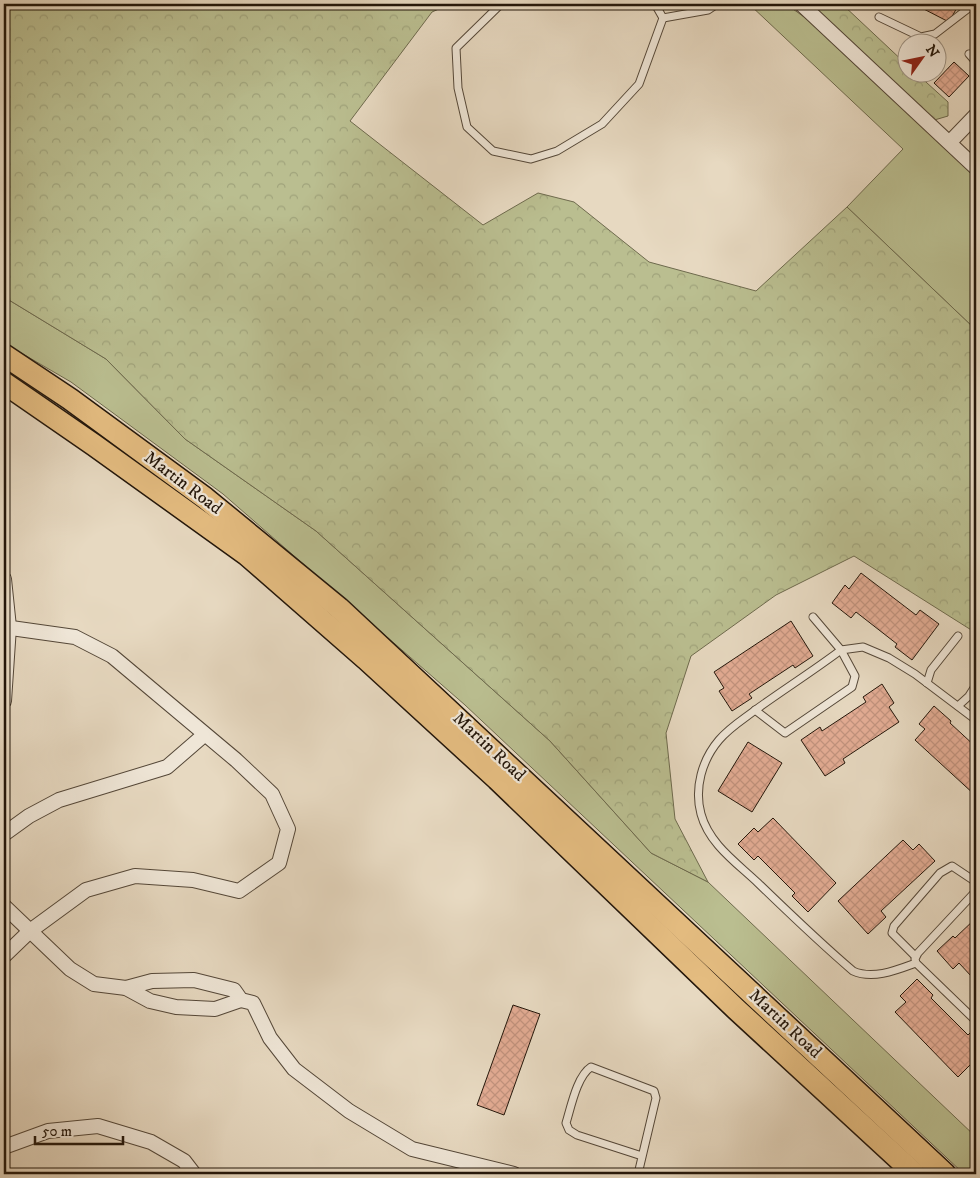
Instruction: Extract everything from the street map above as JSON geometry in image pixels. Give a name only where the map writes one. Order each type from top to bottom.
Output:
[{"type":"main road","name":"Martin Road","points":[[4,356],[70,399],[205,498],[339,608],[945,1174]]},
{"type":"main road","name":"Martin Road","points":[[4,383],[102,450],[254,561],[366,659],[497,779],[736,1009],[915,1174]]},
{"type":"street","points":[[801,4],[976,168]]},
{"type":"street","points":[[950,142],[976,115]]},
{"type":"street","points":[[4,579],[6,627],[4,701]]},
{"type":"street","points":[[4,956],[30,931],[86,890],[135,876],[193,880],[239,891],[279,863],[288,829],[272,794],[236,760],[112,656],[75,637],[6,627]]},
{"type":"street","points":[[4,834],[29,816],[59,800],[167,767],[204,735]]},
{"type":"street","points":[[4,906],[70,969],[94,984],[126,988],[150,1001],[176,1007],[215,1009],[241,1000],[253,1003],[270,1038],[294,1069],[349,1111],[412,1149],[514,1174]]},
{"type":"street","points":[[126,988],[152,981],[194,980],[234,990],[241,1000]]},
{"type":"street","points":[[4,1147],[48,1131],[98,1126],[151,1142],[184,1161],[194,1174]]},
{"type":"lane","points":[[501,4],[456,48],[458,88],[467,126],[493,151],[531,159],[557,151],[602,124],[639,84],[663,18]]},
{"type":"lane","points":[[654,4],[663,18]]},
{"type":"lane","points":[[663,18],[708,10],[717,4]]},
{"type":"lane","points":[[878,17],[921,36],[936,34],[974,4]]},
{"type":"lane","points":[[969,54],[976,62]]},
{"type":"lane","points":[[755,710],[785,733],[852,687],[855,676],[841,650],[813,617]]},
{"type":"lane","points":[[927,683],[931,670],[958,636]]},
{"type":"lane","points":[[976,720],[927,683],[888,658],[863,646],[841,650],[755,710],[719,739],[710,751],[702,768],[698,799],[701,816],[711,834],[726,854],[817,940],[852,971],[858,973],[873,974],[892,971],[916,959],[976,891]]},
{"type":"lane","points":[[958,706],[969,696],[976,685]]},
{"type":"lane","points":[[976,882],[952,866],[940,873],[894,926],[892,933],[976,1021]]},
{"type":"lane","points":[[638,1174],[656,1098],[654,1091],[591,1067],[585,1071],[566,1123],[569,1130],[577,1135],[642,1156]]},
{"type":"green space","points":[[4,4],[338,4],[344,8],[352,4],[450,4],[432,12],[350,121],[483,225],[538,193],[574,202],[649,262],[756,291],[847,207],[976,330],[976,633],[854,556],[776,595],[691,656],[666,733],[675,819],[708,882],[651,853],[550,741],[316,531],[185,439],[106,359],[4,297]]},
{"type":"green space","points":[[749,4],[786,4],[818,27],[976,175],[976,330],[847,207],[903,149]]},
{"type":"green space","points":[[807,4],[842,4],[898,57],[898,82],[926,82],[948,102],[948,116],[931,121]]},
{"type":"green space","points":[[4,297],[106,359],[185,439],[316,531],[550,741],[651,853],[708,882],[976,1137],[976,1174],[964,1174],[465,705],[223,494],[71,382],[4,343]]},
{"type":"building","points":[[914,4],[959,4],[949,22]]},
{"type":"building","points":[[954,62],[969,76],[949,97],[934,83],[948,82],[948,68]]},
{"type":"building","points":[[861,573],[916,615],[920,610],[939,624],[912,660],[895,647],[897,644],[856,612],[851,618],[832,603],[845,585],[849,589]]},
{"type":"building","points":[[791,621],[813,656],[795,668],[793,665],[749,694],[752,698],[732,711],[719,691],[724,688],[714,672]]},
{"type":"building","points":[[882,684],[894,703],[889,707],[899,722],[843,759],[845,763],[825,776],[801,740],[820,727],[822,731],[866,702],[863,697]]},
{"type":"building","points":[[934,706],[976,747],[976,796],[915,740],[925,729],[919,724]]},
{"type":"building","points":[[748,742],[782,763],[752,812],[718,791]]},
{"type":"building","points":[[773,818],[836,883],[808,912],[792,896],[795,893],[758,856],[754,860],[738,844],[754,828],[758,832]]},
{"type":"building","points":[[903,840],[913,850],[919,844],[935,861],[881,911],[886,917],[868,934],[838,901]]},
{"type":"building","points":[[976,918],[976,973],[972,977],[959,963],[953,969],[937,951],[953,936],[955,938]]},
{"type":"building","points":[[917,979],[933,995],[931,998],[968,1035],[973,1030],[976,1034],[976,1059],[958,1077],[895,1012],[906,1002],[900,996]]},
{"type":"building","points":[[513,1005],[540,1014],[504,1115],[477,1105]]}]
